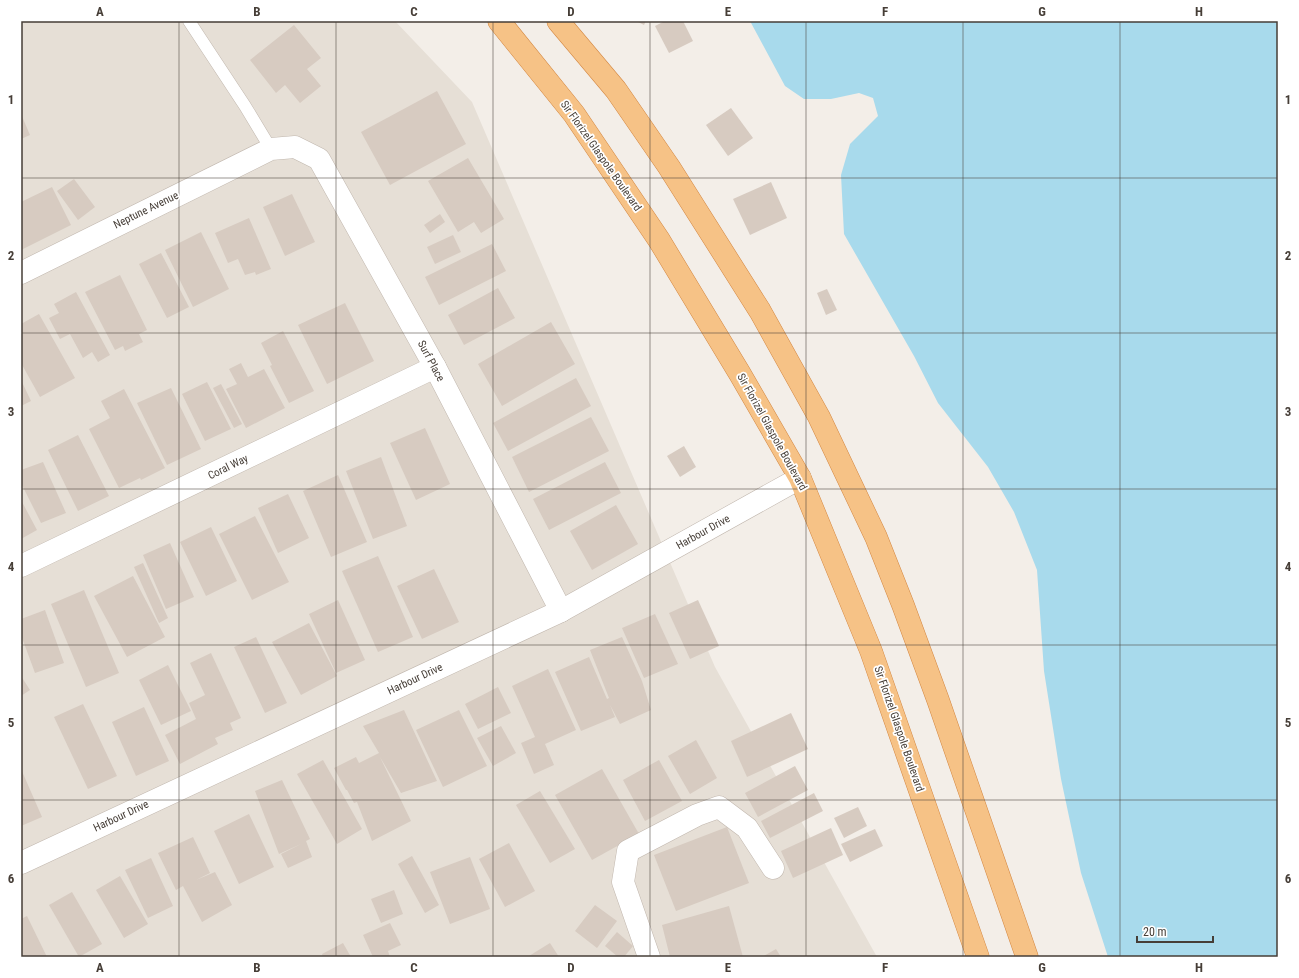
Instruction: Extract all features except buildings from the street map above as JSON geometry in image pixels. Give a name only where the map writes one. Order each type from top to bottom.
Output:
[{"type":"highway","name":"Sir Florizel Glaspole Boulevard","points":[[499,21],[574,114],[659,240],[740,374],[800,478],[872,651],[978,957]]},
{"type":"highway","points":[[558,21],[616,90],[670,167],[760,311],[819,417],[876,537],[903,605],[938,700],[1027,957]]},
{"type":"street","name":"Surf Place","points":[[271,149],[295,147],[319,159],[435,367],[561,611]]},
{"type":"street","name":"Neptune Avenue","points":[[21,273],[271,149]]},
{"type":"street","name":"Coral Way","points":[[21,566],[435,367]]},
{"type":"street","name":"Harbour Drive","points":[[21,863],[561,611],[800,478]]},
{"type":"street","points":[[649,957],[624,882],[628,851],[697,815],[719,807],[747,828],[773,868]]},
{"type":"lane","points":[[189,21],[245,106],[271,149]]},
{"type":"shaded area","points":[[21,21],[395,21],[472,102],[715,667],[877,957],[21,957]]},
{"type":"water","points":[[750,21],[1278,21],[1278,957],[1108,957],[1081,873],[1061,779],[1044,671],[1037,570],[1014,512],[988,467],[938,403],[914,356],[844,234],[841,175],[850,144],[878,116],[873,98],[859,93],[831,99],[804,99],[785,86]]}]
